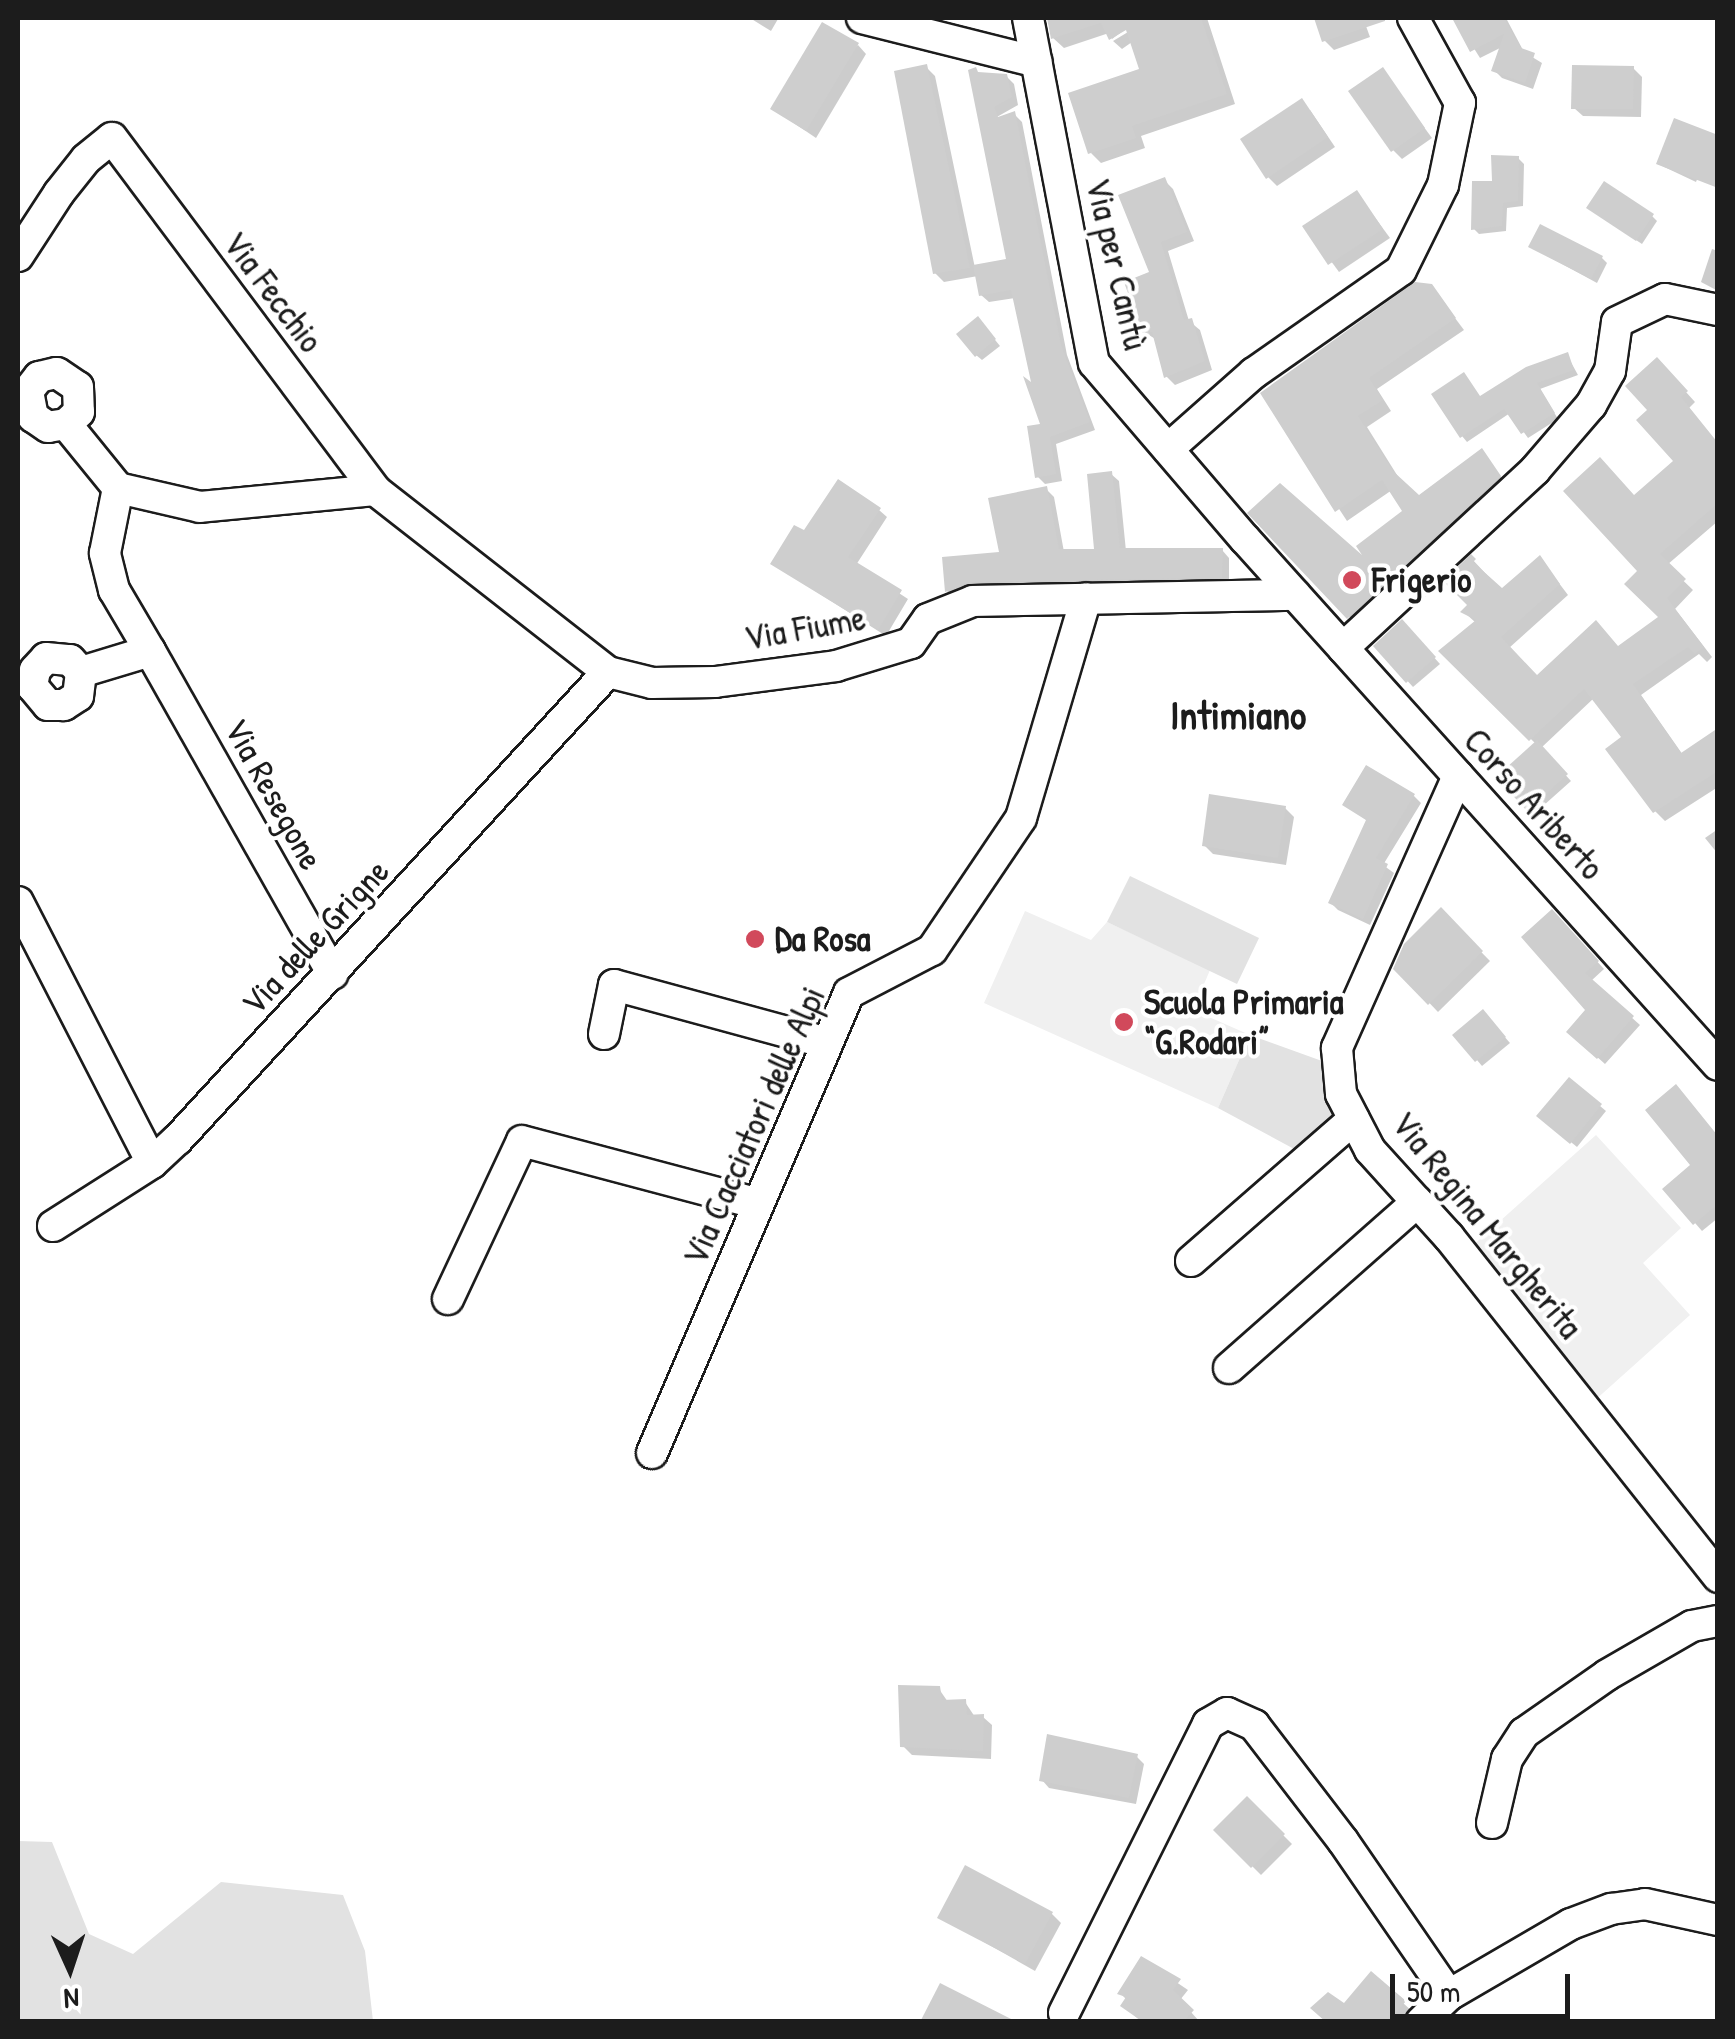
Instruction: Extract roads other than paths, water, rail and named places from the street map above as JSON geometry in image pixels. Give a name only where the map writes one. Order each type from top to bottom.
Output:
[{"type":"street","points":[[862,18],[1036,62]]},
{"type":"street","name":"Via per Cantù","points":[[1028,18],[1094,362],[1295,594]]},
{"type":"street","points":[[1168,448],[1254,373],[1401,270],[1444,185],[1460,103],[1413,18]]},
{"type":"street","name":"Via Fecchio","points":[[18,256],[86,159],[112,138],[375,490]]},
{"type":"street","points":[[1343,648],[1535,470],[1591,405],[1610,371],[1617,322],[1665,299],[1718,310]]},
{"type":"street","points":[[66,424],[118,488],[200,506],[375,490]]},
{"type":"street","name":"Via Resegone","points":[[118,488],[105,553],[114,590],[333,974]]},
{"type":"street","name":"Via Fiume","points":[[375,490],[608,672],[652,684],[715,682],[836,666],[911,643],[928,619],[974,601],[1295,594]]},
{"type":"street","name":"Corso Ariberto","points":[[1295,594],[1718,1064]]},
{"type":"street","name":"Via Cacciatori delle Alpi","points":[[652,1453],[848,993],[932,950],[1021,818],[1086,598]]},
{"type":"street","points":[[81,672],[150,650]]},
{"type":"street","name":"Via delle Grigne","points":[[53,1226],[152,1163],[333,974],[608,672]]},
{"type":"street","name":"Via Regina Margherita","points":[[1458,776],[1336,1048],[1341,1094],[1370,1150],[1552,1364],[1718,1576]]},
{"type":"street","points":[[18,902],[152,1163]]},
{"type":"street","points":[[604,1034],[614,985],[827,1043]]},
{"type":"street","points":[[1190,1261],[1354,1118]]},
{"type":"street","points":[[448,1299],[522,1140],[758,1204]]},
{"type":"street","points":[[1230,1368],[1417,1202]]},
{"type":"street","points":[[1492,1823],[1507,1760],[1524,1732],[1641,1655],[1692,1626],[1718,1620]]},
{"type":"street","points":[[1064,2013],[1208,1724],[1227,1713],[1254,1725],[1343,1842],[1448,1995]]},
{"type":"street","points":[[1420,2022],[1448,1995],[1571,1924],[1611,1909],[1645,1904],[1713,1920]]},
{"type":"place","name":"Frigerio","points":[[1352,580]]},
{"type":"place","name":"Da Rosa","points":[[755,939]]},
{"type":"place","name":"Scuola Primaria “G.Rodari”","points":[[1124,1022]]},
{"type":"district","name":"Intimiano","points":[[1238,714]]}]
